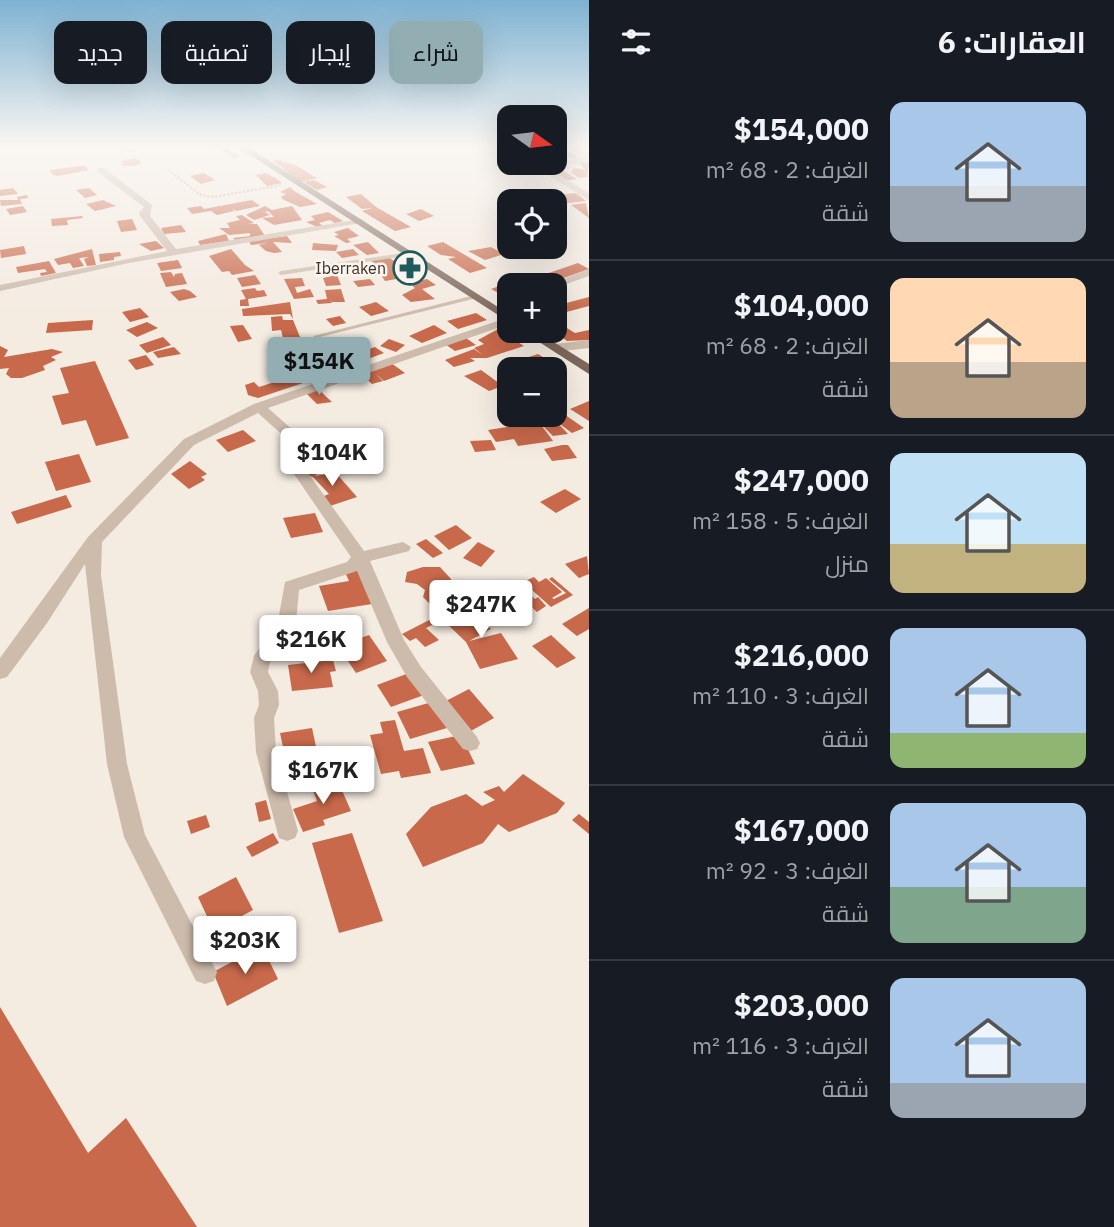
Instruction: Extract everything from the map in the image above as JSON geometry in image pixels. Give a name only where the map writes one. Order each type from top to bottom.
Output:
[{"type":"main road","points":[[331,203],[497,310]]},
{"type":"main road","points":[[547,343],[589,370]]},
{"type":"street","points":[[144,203],[149,207],[144,213],[146,218],[174,253]]},
{"type":"street","points":[[0,288],[174,253],[361,222]]},
{"type":"street","points":[[567,280],[589,272]]},
{"type":"street","points":[[0,672],[94,541],[189,442],[259,407],[497,321]]},
{"type":"street","points":[[555,348],[589,344]]},
{"type":"street","points":[[259,407],[305,447],[290,458],[360,558],[396,642],[414,672],[470,743]]},
{"type":"street","points":[[94,541],[93,575],[117,764],[135,837],[205,972]]},
{"type":"street","points":[[287,831],[266,752],[264,718],[269,698],[260,672],[261,661],[287,622],[289,592],[295,583],[353,566],[360,558],[403,547]]},
{"type":"lane","points":[[281,273],[410,254]]},
{"type":"lane","points":[[316,336],[475,296]]},
{"type":"building","points":[[1,203],[22,204],[1,206]]},
{"type":"building","points":[[110,203],[116,206],[95,211],[86,204]]},
{"type":"building","points":[[235,203],[256,203],[260,206],[236,211],[232,208],[234,211],[217,215],[211,211],[192,214],[187,208],[201,206],[204,209]]},
{"type":"building","points":[[291,203],[317,204],[300,207]]},
{"type":"building","points":[[354,203],[372,203],[411,227],[395,231],[362,211],[372,208],[362,209]]},
{"type":"building","points":[[586,203],[589,218],[571,205]]},
{"type":"building","points":[[23,206],[27,212],[10,215],[6,209]]},
{"type":"building","points":[[265,206],[272,210],[292,206],[302,220],[274,225],[262,218],[274,217],[268,211],[265,212],[270,215],[254,220],[246,215]]},
{"type":"building","points":[[421,209],[434,216],[419,221],[406,214]]},
{"type":"building","points":[[328,212],[343,221],[335,223],[330,220],[319,223],[323,226],[317,227],[306,222],[315,220],[311,216]]},
{"type":"building","points":[[242,215],[254,223],[248,224],[257,224],[265,236],[236,241],[233,238],[250,236],[250,233],[229,235],[219,228],[230,228],[227,223],[240,220],[236,216]]},
{"type":"building","points":[[83,218],[67,220],[68,225],[52,226],[51,219]]},
{"type":"building","points":[[132,219],[137,230],[121,232],[117,221]]},
{"type":"building","points":[[181,225],[186,232],[164,234],[161,228]]},
{"type":"building","points":[[348,228],[359,236],[347,239],[351,242],[346,243],[334,236],[339,235],[334,232]]},
{"type":"building","points":[[226,234],[229,241],[200,245],[198,241]]},
{"type":"building","points":[[287,236],[292,243],[273,242],[282,252],[266,251],[259,245],[267,243],[251,245],[249,241]]},
{"type":"building","points":[[156,241],[164,248],[151,251],[139,244]]},
{"type":"building","points":[[368,242],[379,253],[367,255],[353,245]]},
{"type":"building","points":[[443,242],[487,268],[470,273],[448,259],[456,257],[441,255],[427,246]]},
{"type":"building","points":[[313,243],[338,245],[336,251],[312,250]]},
{"type":"building","points":[[24,246],[26,254],[1,258],[0,250]]},
{"type":"building","points":[[491,247],[497,250],[497,256],[485,260],[468,251]]},
{"type":"building","points":[[92,249],[96,265],[87,266],[84,259],[89,257],[79,258],[84,266],[73,268],[70,263],[58,265],[54,259]]},
{"type":"building","points":[[231,249],[254,271],[232,275],[229,271],[222,272],[209,256]]},
{"type":"building","points":[[353,249],[359,255],[342,258],[336,252]]},
{"type":"building","points":[[120,252],[121,256],[114,257],[114,260],[100,262],[99,254]]},
{"type":"building","points":[[387,256],[408,271],[420,275],[385,281],[381,275],[376,276],[366,269],[379,266],[371,261]]},
{"type":"building","points":[[178,260],[182,268],[161,271],[157,263]]},
{"type":"building","points":[[49,261],[56,273],[41,276],[40,273],[47,272],[45,269],[18,273],[16,267]]},
{"type":"building","points":[[357,263],[367,270],[349,275],[339,267]]},
{"type":"building","points":[[578,263],[589,269],[567,277],[567,273],[549,273]]},
{"type":"building","points":[[171,272],[174,277],[175,274],[182,273],[187,284],[166,287],[160,273]]},
{"type":"building","points":[[255,275],[261,284],[242,287],[237,278]]},
{"type":"building","points":[[337,275],[341,285],[326,286],[323,278]]},
{"type":"building","points":[[302,278],[305,286],[295,287],[297,293],[310,289],[314,297],[294,299],[284,279]]},
{"type":"building","points":[[370,279],[375,285],[358,287],[353,281]]},
{"type":"building","points":[[427,279],[436,285],[422,289],[435,299],[411,302],[402,295],[415,288],[409,283]]},
{"type":"building","points":[[255,288],[257,291],[264,290],[267,296],[248,299],[249,306],[240,306],[240,300],[246,299],[241,290]]},
{"type":"building","points":[[184,289],[197,297],[179,301],[170,292]]},
{"type":"building","points":[[341,289],[345,302],[332,302],[330,298],[332,303],[318,304],[316,300],[327,299],[325,290]]},
{"type":"building","points":[[589,297],[589,306],[567,312],[567,303]]},
{"type":"building","points":[[290,302],[293,319],[290,314],[243,316],[242,309]]},
{"type":"building","points":[[376,302],[389,311],[371,316],[359,307]]},
{"type":"building","points":[[140,308],[149,317],[130,322],[122,312]]},
{"type":"building","points":[[476,313],[487,320],[458,329],[447,321]]},
{"type":"building","points":[[282,316],[283,320],[293,320],[300,337],[283,338],[281,330],[272,331],[271,317]]},
{"type":"building","points":[[340,316],[346,323],[333,326],[326,319]]},
{"type":"building","points":[[93,320],[92,330],[46,333],[48,323]]},
{"type":"building","points":[[147,322],[158,328],[137,337],[126,330]]},
{"type":"building","points":[[243,325],[252,339],[238,342],[230,326]]},
{"type":"building","points":[[434,325],[447,333],[422,343],[409,336]]},
{"type":"building","points":[[567,328],[575,333],[589,330],[589,340],[567,341]]},
{"type":"building","points":[[497,330],[497,343],[519,343],[524,346],[487,358],[470,358],[475,361],[454,367],[445,360],[474,349],[483,355],[474,348],[484,344],[478,340]]},
{"type":"building","points":[[163,337],[171,345],[147,353],[139,345]]},
{"type":"building","points":[[466,338],[476,345],[455,351],[445,344]]},
{"type":"building","points":[[389,339],[405,345],[396,352],[380,346]]},
{"type":"building","points":[[0,346],[8,350],[4,357],[52,349],[63,352],[51,357],[56,360],[43,366],[45,370],[22,378],[11,378],[6,374],[9,368],[0,369]]},
{"type":"building","points":[[174,347],[181,354],[158,358],[153,352]]},
{"type":"building","points":[[375,347],[384,353],[312,380],[302,371]]},
{"type":"building","points":[[146,355],[154,365],[136,370],[128,360]]},
{"type":"building","points":[[95,361],[129,438],[96,446],[86,420],[62,425],[52,396],[69,393],[60,368]]},
{"type":"building","points":[[391,363],[405,373],[384,381],[376,374],[383,381],[372,384],[361,374]]},
{"type":"building","points":[[481,370],[497,382],[497,388],[489,391],[464,376]]},
{"type":"building","points":[[293,372],[303,383],[258,398],[248,395],[245,385],[254,382],[259,387],[287,378],[285,374]]},
{"type":"building","points":[[318,389],[332,402],[317,404],[306,393]]},
{"type":"building","points":[[589,401],[589,421],[570,409]]},
{"type":"building","points":[[567,416],[584,428],[572,433],[564,427],[567,427]]},
{"type":"building","points":[[543,427],[553,441],[518,446],[514,439],[496,442],[488,430]]},
{"type":"building","points":[[544,427],[562,427],[568,434],[553,436]]},
{"type":"building","points":[[243,430],[256,441],[228,452],[216,440]]},
{"type":"building","points":[[491,440],[496,450],[475,452],[470,441]]},
{"type":"building","points":[[568,445],[577,458],[552,461],[544,449]]},
{"type":"building","points":[[314,448],[326,461],[312,466],[300,453]]},
{"type":"building","points":[[79,454],[91,482],[56,491],[45,462]]},
{"type":"building","points":[[190,461],[207,474],[201,477],[205,480],[189,489],[171,474]]},
{"type":"building","points":[[311,468],[319,473],[314,476],[336,473],[357,497],[327,507],[319,498],[329,494],[313,477],[303,473]]},
{"type":"building","points":[[565,489],[581,499],[556,513],[540,502]]},
{"type":"building","points":[[66,495],[72,507],[17,524],[11,512]]},
{"type":"building","points":[[315,513],[323,532],[291,538],[283,518]]},
{"type":"building","points":[[456,525],[472,538],[449,550],[434,536]]},
{"type":"building","points":[[426,539],[443,553],[433,558],[416,544]]},
{"type":"building","points":[[478,542],[495,551],[481,567],[463,558]]},
{"type":"building","points":[[587,556],[589,574],[579,578],[565,564]]},
{"type":"building","points":[[423,567],[440,567],[451,579],[451,584],[429,594],[443,596],[444,589],[450,585],[471,594],[476,601],[459,598],[463,604],[438,612],[423,597],[425,590],[417,584],[405,582],[407,572]]},
{"type":"building","points":[[359,570],[372,604],[328,611],[319,586],[349,581],[345,572]]},
{"type":"building","points":[[534,577],[539,582],[546,578],[562,592],[552,598],[554,599],[566,593],[549,579],[552,577],[573,595],[551,607],[523,582]]},
{"type":"building","points":[[522,587],[546,606],[537,612],[514,591]]},
{"type":"building","points":[[515,595],[533,610],[511,623],[493,608]]},
{"type":"building","points":[[469,608],[491,629],[469,641],[501,633],[518,659],[480,669],[466,642],[444,621]]},
{"type":"building","points":[[589,608],[589,629],[577,636],[562,624]]},
{"type":"building","points":[[435,617],[440,621],[426,628],[439,640],[425,647],[416,638],[410,641],[402,634]]},
{"type":"building","points":[[369,635],[387,661],[356,673],[338,646]]},
{"type":"building","points":[[551,635],[576,658],[557,668],[532,646]]},
{"type":"building","points":[[333,660],[336,671],[330,672],[333,687],[292,691],[288,665]]},
{"type":"building","points":[[409,673],[424,695],[391,707],[377,685]]},
{"type":"building","points":[[469,689],[494,718],[469,732],[444,702]]},
{"type":"building","points":[[432,702],[447,728],[410,739],[397,712]]},
{"type":"building","points":[[395,720],[404,751],[423,748],[431,773],[401,778],[399,771],[381,774],[370,735],[383,733],[380,722]]},
{"type":"building","points":[[312,728],[317,751],[295,754],[298,765],[287,766],[280,733]]},
{"type":"building","points":[[461,735],[475,764],[441,771],[428,742]]},
{"type":"building","points":[[523,774],[565,803],[557,813],[509,832],[498,824],[483,843],[423,867],[406,834],[431,807],[466,794],[482,806],[495,800],[483,792],[499,786],[504,792]]},
{"type":"building","points":[[337,779],[351,811],[323,820],[325,825],[303,832],[293,809],[317,801],[312,788]]},
{"type":"building","points":[[266,800],[271,819],[259,822],[255,803]]},
{"type":"building","points":[[579,814],[589,822],[589,834],[572,820]]},
{"type":"building","points":[[206,815],[210,827],[191,834],[187,821]]},
{"type":"building","points":[[273,833],[279,843],[252,857],[246,847]]},
{"type":"building","points":[[352,833],[383,921],[339,933],[312,843]]},
{"type":"building","points":[[236,877],[253,910],[214,931],[198,897]]},
{"type":"building","points":[[262,946],[278,979],[227,1006],[213,972]]},
{"type":"building","points":[[0,1007],[88,1153],[126,1118],[197,1227],[0,1227]]},
{"type":"place","name":"Iberraken","points":[[410,268]]}]
